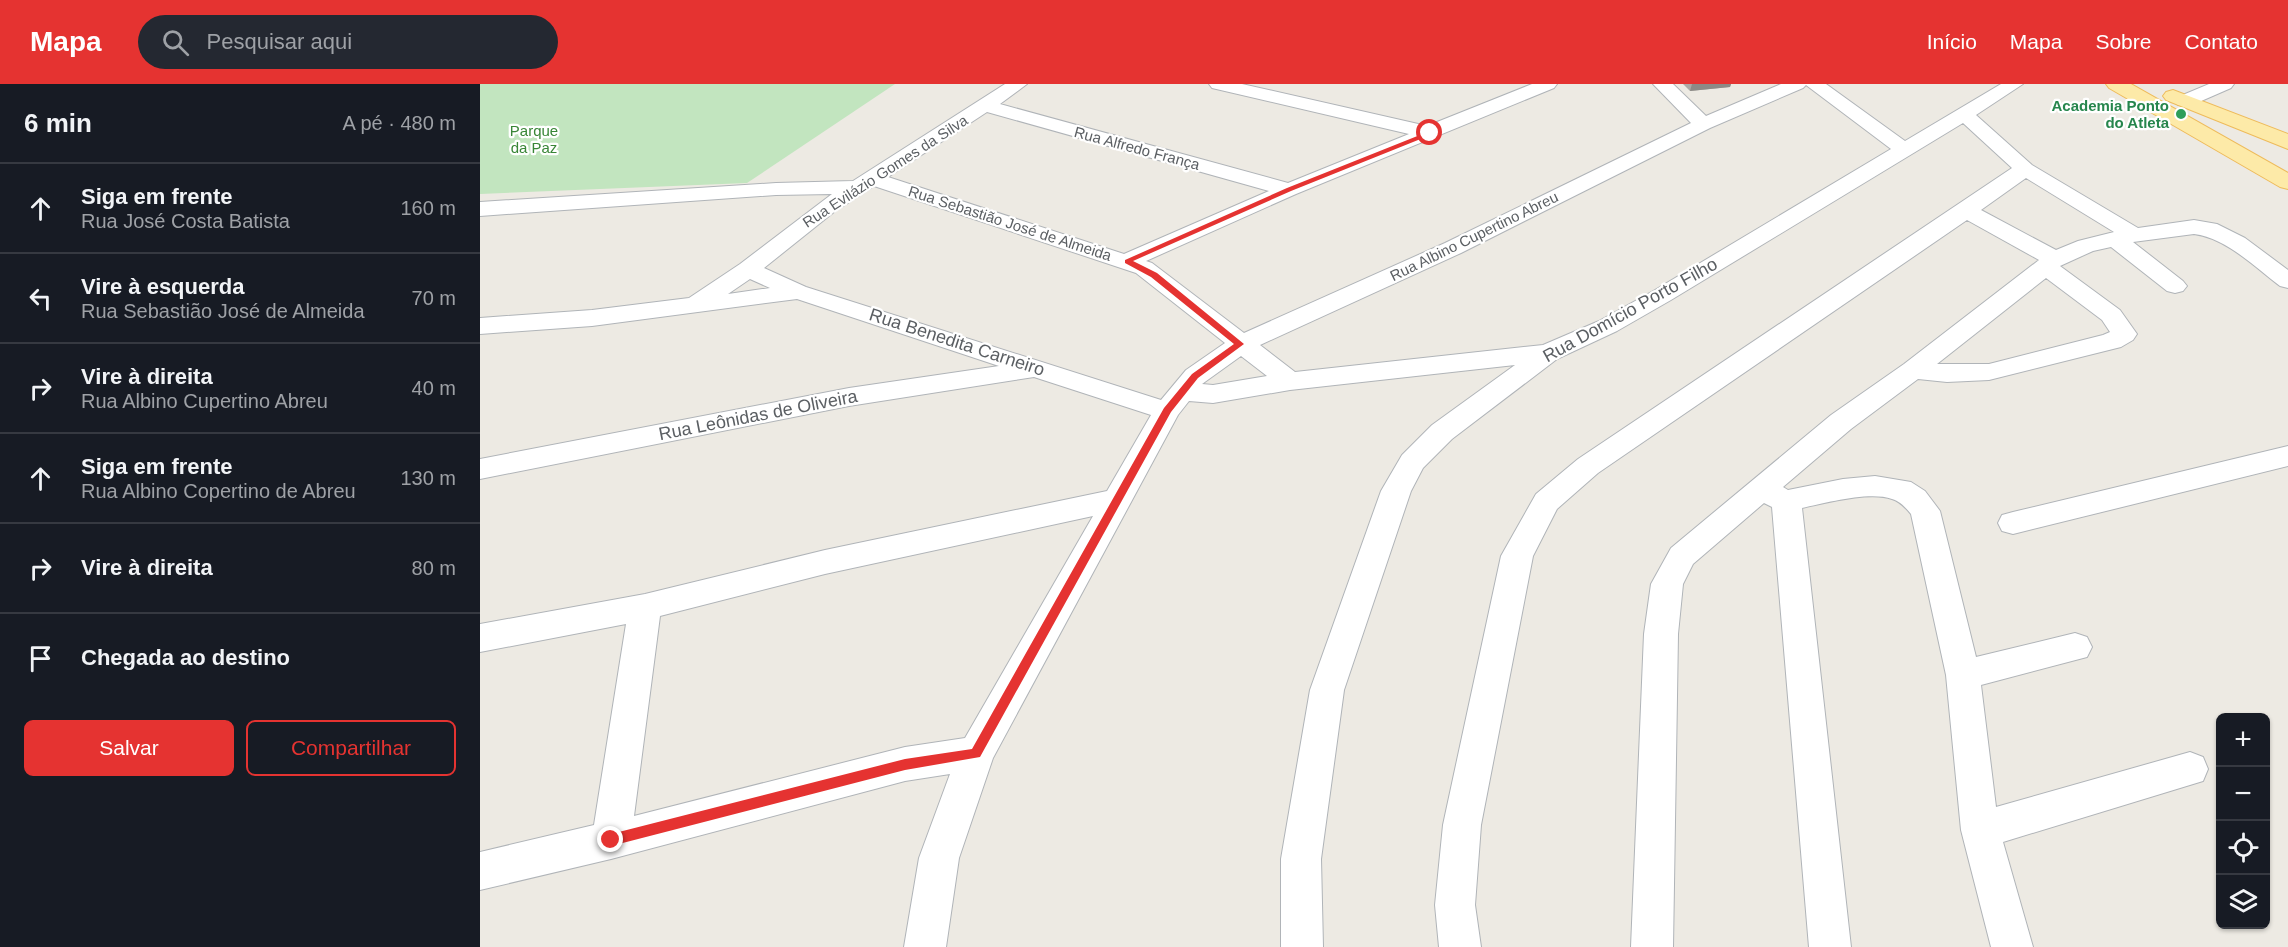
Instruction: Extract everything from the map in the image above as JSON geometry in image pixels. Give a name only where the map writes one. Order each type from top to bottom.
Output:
[{"type":"main road","points":[[2116,84],[2288,182]]},
{"type":"main road","points":[[2144,84],[2288,142]]},
{"type":"street","name":"Rua Evilázio Gomes da Silva","points":[[697,304],[748,269],[818,212],[1018,84]]},
{"type":"street","points":[[1218,84],[1266,89],[1430,133]]},
{"type":"street","points":[[1127,261],[1289,190],[1548,84]]},
{"type":"street","points":[[1662,84],[1703,124]]},
{"type":"street","name":"Rua Albino Cupertino Abreu","points":[[925,947],[939,858],[976,753],[1115,500],[1174,401],[1195,376],[1240,344],[1454,248],[1703,124],[1797,84]]},
{"type":"street","points":[[1814,84],[1905,150]]},
{"type":"street","name":"Rua Domício Porto Filho","points":[[1302,947],[1301,859],[1327,690],[1396,491],[1412,462],[1442,432],[1548,353],[1608,326],[1905,150],[1973,101],[2014,84]]},
{"type":"street","points":[[2185,101],[2225,84]]},
{"type":"street","points":[[1973,101],[2025,169],[2125,237],[2175,286]]},
{"type":"street","name":"Rua Alfredo França","points":[[986,106],[1289,190]]},
{"type":"street","points":[[1460,947],[1455,905],[1462,825],[1517,556],[1546,502],[1588,466],[2025,169]]},
{"type":"street","points":[[480,209],[863,182]]},
{"type":"street","name":"Rua Sebastião José de Almeida","points":[[863,182],[1127,261],[1154,275],[1290,381]]},
{"type":"street","points":[[1913,370],[1947,374],[1989,372],[2112,341],[2124,334],[2111,315],[2050,263],[1966,211]]},
{"type":"street","points":[[1652,947],[1661,634],[1667,584],[1682,556],[1773,495],[1841,423],[2050,263],[2086,246],[2181,228],[2209,229],[2237,243],[2288,281]]},
{"type":"street","name":"Rua Benedita Carneiro","points":[[748,269],[798,292],[1038,368],[1174,401],[1290,381],[1548,353]]},
{"type":"street","points":[[480,326],[592,318],[798,292]]},
{"type":"street","name":"Rua Leônidas de Oliveira","points":[[480,469],[849,397],[1038,368]]},
{"type":"street","points":[[2013,523],[2288,456]]},
{"type":"street","points":[[1773,495],[1880,487],[1901,490],[1915,498],[1925,511],[1963,675],[1980,830],[2012,947]]},
{"type":"street","points":[[1773,495],[1830,947]]},
{"type":"street","points":[[480,638],[645,607],[825,562],[1115,500]]},
{"type":"street","points":[[611,840],[645,607]]},
{"type":"street","points":[[1963,675],[2075,647]]},
{"type":"street","points":[[480,871],[611,840],[905,764],[976,753]]},
{"type":"street","points":[[1980,830],[2190,769]]},
{"type":"green space","name":"Parque da Paz","points":[[480,84],[895,84],[747,183],[480,194]]},
{"type":"place","name":"Academia Ponto do Atleta","points":[[2181,114]]},
{"type":"route","points":[[611,840],[905,764],[976,753],[1115,500],[1167,411],[1195,376],[1240,344],[1154,275],[1127,261],[1289,190],[1430,133]]}]
